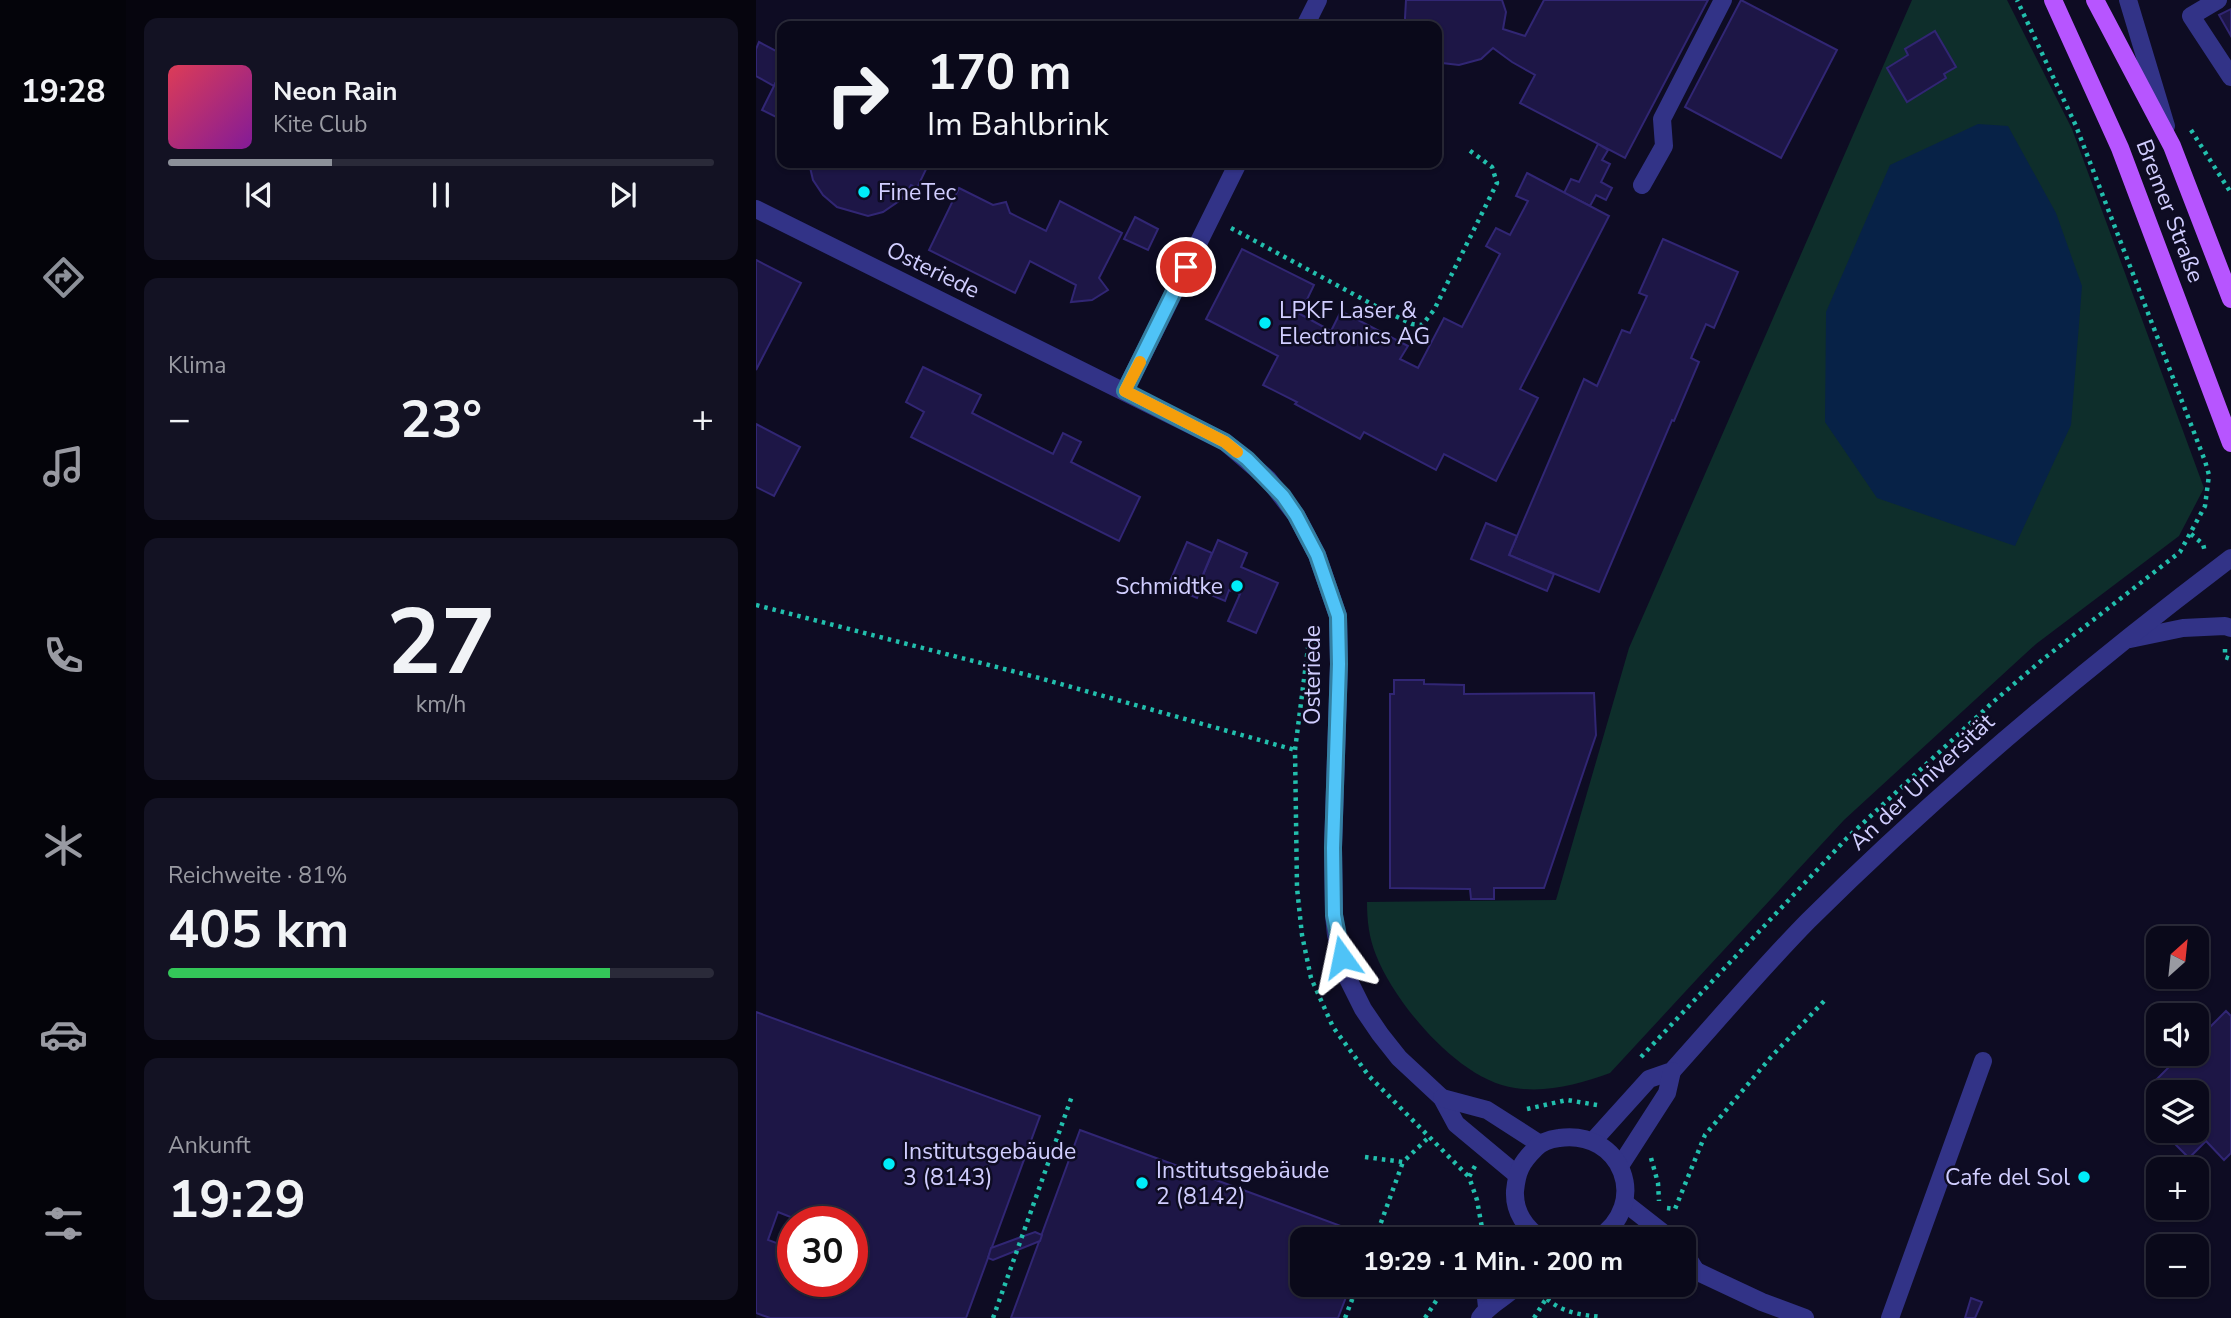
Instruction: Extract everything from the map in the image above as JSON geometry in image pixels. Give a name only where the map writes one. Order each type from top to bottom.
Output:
[{"type":"main road","name":"Bremer Straße","points":[[2053,0],[2120,148],[2231,443]]},
{"type":"main road","name":"Bremer Straße","points":[[2095,0],[2172,146],[2231,299]]},
{"type":"street","points":[[1308,21],[1318,0]]},
{"type":"street","points":[[1642,186],[1664,146],[1662,119],[1723,0]]},
{"type":"street","points":[[2128,0],[2172,146]]},
{"type":"street","points":[[2218,0],[2191,16],[2231,77]]},
{"type":"street","points":[[1125,391],[1236,168]]},
{"type":"street","name":"Osteriede","points":[[756,209],[1225,442],[1268,479],[1296,515],[1308,536],[1338,616],[1334,915],[1336,935],[1348,979],[1363,1009],[1399,1058],[1442,1098],[1456,1124],[1516,1174]]},
{"type":"street","name":"An der Universität","points":[[1593,1141],[1648,1079],[1672,1071],[1807,923],[1911,823],[2018,726],[2231,558]]},
{"type":"street","points":[[2127,640],[2183,628],[2231,628]]},
{"type":"street","points":[[1890,1318],[1983,1061]]},
{"type":"street","name":"An der Universität","points":[[1620,1166],[1667,1093],[1672,1071]]},
{"type":"street","name":"Osteriede","points":[[1442,1098],[1487,1110],[1540,1144]]},
{"type":"street","points":[[1520,1227],[1515,1198],[1516,1174],[1525,1158],[1540,1144],[1573,1136],[1593,1141],[1609,1151],[1620,1166],[1626,1191],[1625,1203],[1612,1227]]},
{"type":"street","points":[[1625,1203],[1656,1227]]},
{"type":"street","points":[[1696,1274],[1805,1318]]},
{"type":"street","points":[[1483,1313],[1506,1297]]},
{"type":"path","points":[[2017,0],[2076,126],[2205,461],[2209,475],[2205,506],[2191,534]]},
{"type":"path","points":[[1211,217],[1381,309],[1412,324],[1422,325],[1434,310],[1497,183],[1493,167],[1469,150]]},
{"type":"path","points":[[756,605],[1043,678],[1295,750]]},
{"type":"path","points":[[1338,616],[1308,648],[1295,750],[1297,888],[1301,935],[1311,978],[1333,1027],[1369,1076],[1469,1177],[1482,1227]]},
{"type":"path","points":[[1659,1207],[1675,1209],[1704,1135],[1771,1057],[1826,999]]},
{"type":"path","points":[[993,1318],[1072,1096]]},
{"type":"path","points":[[1379,1227],[1403,1162],[1429,1137]]},
{"type":"path","points":[[1469,1177],[1485,1148]]},
{"type":"path","points":[[1365,1157],[1403,1162]]},
{"type":"path","points":[[1345,1318],[1353,1297]]},
{"type":"path","points":[[1425,1318],[1439,1297]]},
{"type":"path","points":[[1534,1318],[1547,1299],[1557,1307],[1578,1315],[1602,1317]]},
{"type":"green space","points":[[1912,0],[2007,0],[2072,129],[2204,488],[2179,536],[2036,644],[1844,820],[1610,1073],[1551,1088],[1515,1088],[1494,1082],[1452,1056],[1414,1017],[1398,995],[1374,949],[1367,902],[1556,900],[1629,648]]},
{"type":"water","points":[[1978,124],[2008,126],[2056,213],[2082,286],[2071,425],[2015,546],[1877,498],[1825,422],[1826,312],[1890,165]]},
{"type":"building","points":[[1406,0],[1502,0],[1506,12],[1503,29],[1525,36],[1544,0],[1708,0],[1625,158],[1520,103],[1535,75],[1493,48],[1481,59],[1459,65],[1442,63],[1442,21],[1405,21]]},
{"type":"building","points":[[1741,0],[1837,50],[1781,158],[1685,107]]},
{"type":"building","points":[[2231,9],[2231,36],[2219,15]]},
{"type":"building","points":[[1935,31],[1956,67],[1944,74],[1946,78],[1907,102],[1887,68],[1908,55],[1905,49]]},
{"type":"building","points":[[759,42],[777,51],[777,80],[774,86],[756,76],[756,49]]},
{"type":"building","points":[[777,80],[777,118],[762,110]]},
{"type":"building","points":[[1598,144],[1608,150],[1602,160],[1610,164],[1601,182],[1612,188],[1606,200],[1596,195],[1590,206],[1564,193],[1571,179],[1579,182]]},
{"type":"building","name":"FineTec","points":[[810,168],[927,168],[917,188],[911,185],[902,199],[883,212],[868,216],[837,207],[823,195],[813,180]]},
{"type":"building","name":"LPKF Laser & Electronics AG","points":[[1527,173],[1609,216],[1520,389],[1538,398],[1496,481],[1444,454],[1436,470],[1364,432],[1360,439],[1295,404],[1297,402],[1263,385],[1278,356],[1206,319],[1242,249],[1314,285],[1300,314],[1331,331],[1341,311],[1408,346],[1400,359],[1418,368],[1444,318],[1462,327],[1500,254],[1486,246],[1496,228],[1510,235],[1528,201],[1516,196]]},
{"type":"building","points":[[959,188],[993,205],[1006,202],[1010,213],[1046,231],[1060,201],[1122,233],[1099,278],[1108,290],[1092,300],[1071,302],[1076,285],[1030,261],[1015,293],[929,250]]},
{"type":"building","points":[[1135,217],[1158,229],[1148,250],[1124,239]]},
{"type":"building","points":[[1663,239],[1738,272],[1714,328],[1706,324],[1691,358],[1699,362],[1599,592],[1509,555],[1584,379],[1597,386],[1622,330],[1630,333],[1647,296],[1639,293]]},
{"type":"building","points":[[756,260],[801,283],[756,370]]},
{"type":"building","points":[[923,367],[981,395],[972,413],[1053,454],[1063,433],[1081,442],[1071,462],[1140,497],[1119,541],[911,437],[924,412],[906,402]]},
{"type":"building","points":[[756,424],[800,447],[774,496],[756,487]]},
{"type":"building","points":[[1486,523],[1517,536],[1509,555],[1554,574],[1547,591],[1471,559]]},
{"type":"building","name":"Schmidtke","points":[[1218,540],[1247,553],[1241,567],[1278,583],[1256,633],[1228,621],[1240,594],[1229,590],[1225,601],[1197,589]]},
{"type":"building","points":[[1187,542],[1212,553],[1197,589],[1200,590],[1197,598],[1168,586]]},
{"type":"building","points":[[1394,680],[1424,680],[1424,684],[1464,685],[1464,694],[1594,693],[1596,735],[1544,888],[1494,888],[1494,899],[1471,899],[1470,889],[1390,888],[1390,694],[1394,694]]},
{"type":"building","points":[[2226,1011],[2231,1016],[2231,1153],[2224,1160],[2208,1143],[2209,1080],[2156,1080],[2168,1066],[2209,1066],[2209,1028]]},
{"type":"building","name":"Institutsgebäude 3 (8143)","points":[[756,1012],[1040,1116],[966,1318],[770,1318],[756,1313]]},
{"type":"building","name":"Institutsgebäude 2 (8142)","points":[[1080,1130],[1344,1227],[1290,1227],[1290,1297],[1346,1297],[1338,1318],[1011,1318]]},
{"type":"building","points":[[2174,1143],[2204,1143],[2190,1157]]},
{"type":"building","points":[[1035,1232],[1042,1235],[1040,1241],[993,1260],[988,1258],[991,1248]]},
{"type":"building","points":[[1971,1298],[1982,1302],[1975,1318],[1965,1318]]},
{"type":"slow traffic","points":[[1140,362],[1125,391],[1225,442],[1237,452]]},
{"type":"place","name":"FineTec","points":[[864,192]]},
{"type":"place","name":"LPKF Laser & Electronics AG","points":[[1265,323]]},
{"type":"place","name":"Schmidtke","points":[[1237,586]]},
{"type":"place","name":"Institutsgebäude 3 (8143)","points":[[889,1164]]},
{"type":"place","name":"Cafe del Sol","points":[[2084,1177]]},
{"type":"place","name":"Institutsgebäude 2 (8142)","points":[[1142,1183]]},
{"type":"route","points":[[1186,267],[1125,391],[1225,442],[1247,459],[1283,496],[1317,555],[1338,616],[1333,848],[1334,915],[1342,957]]}]
